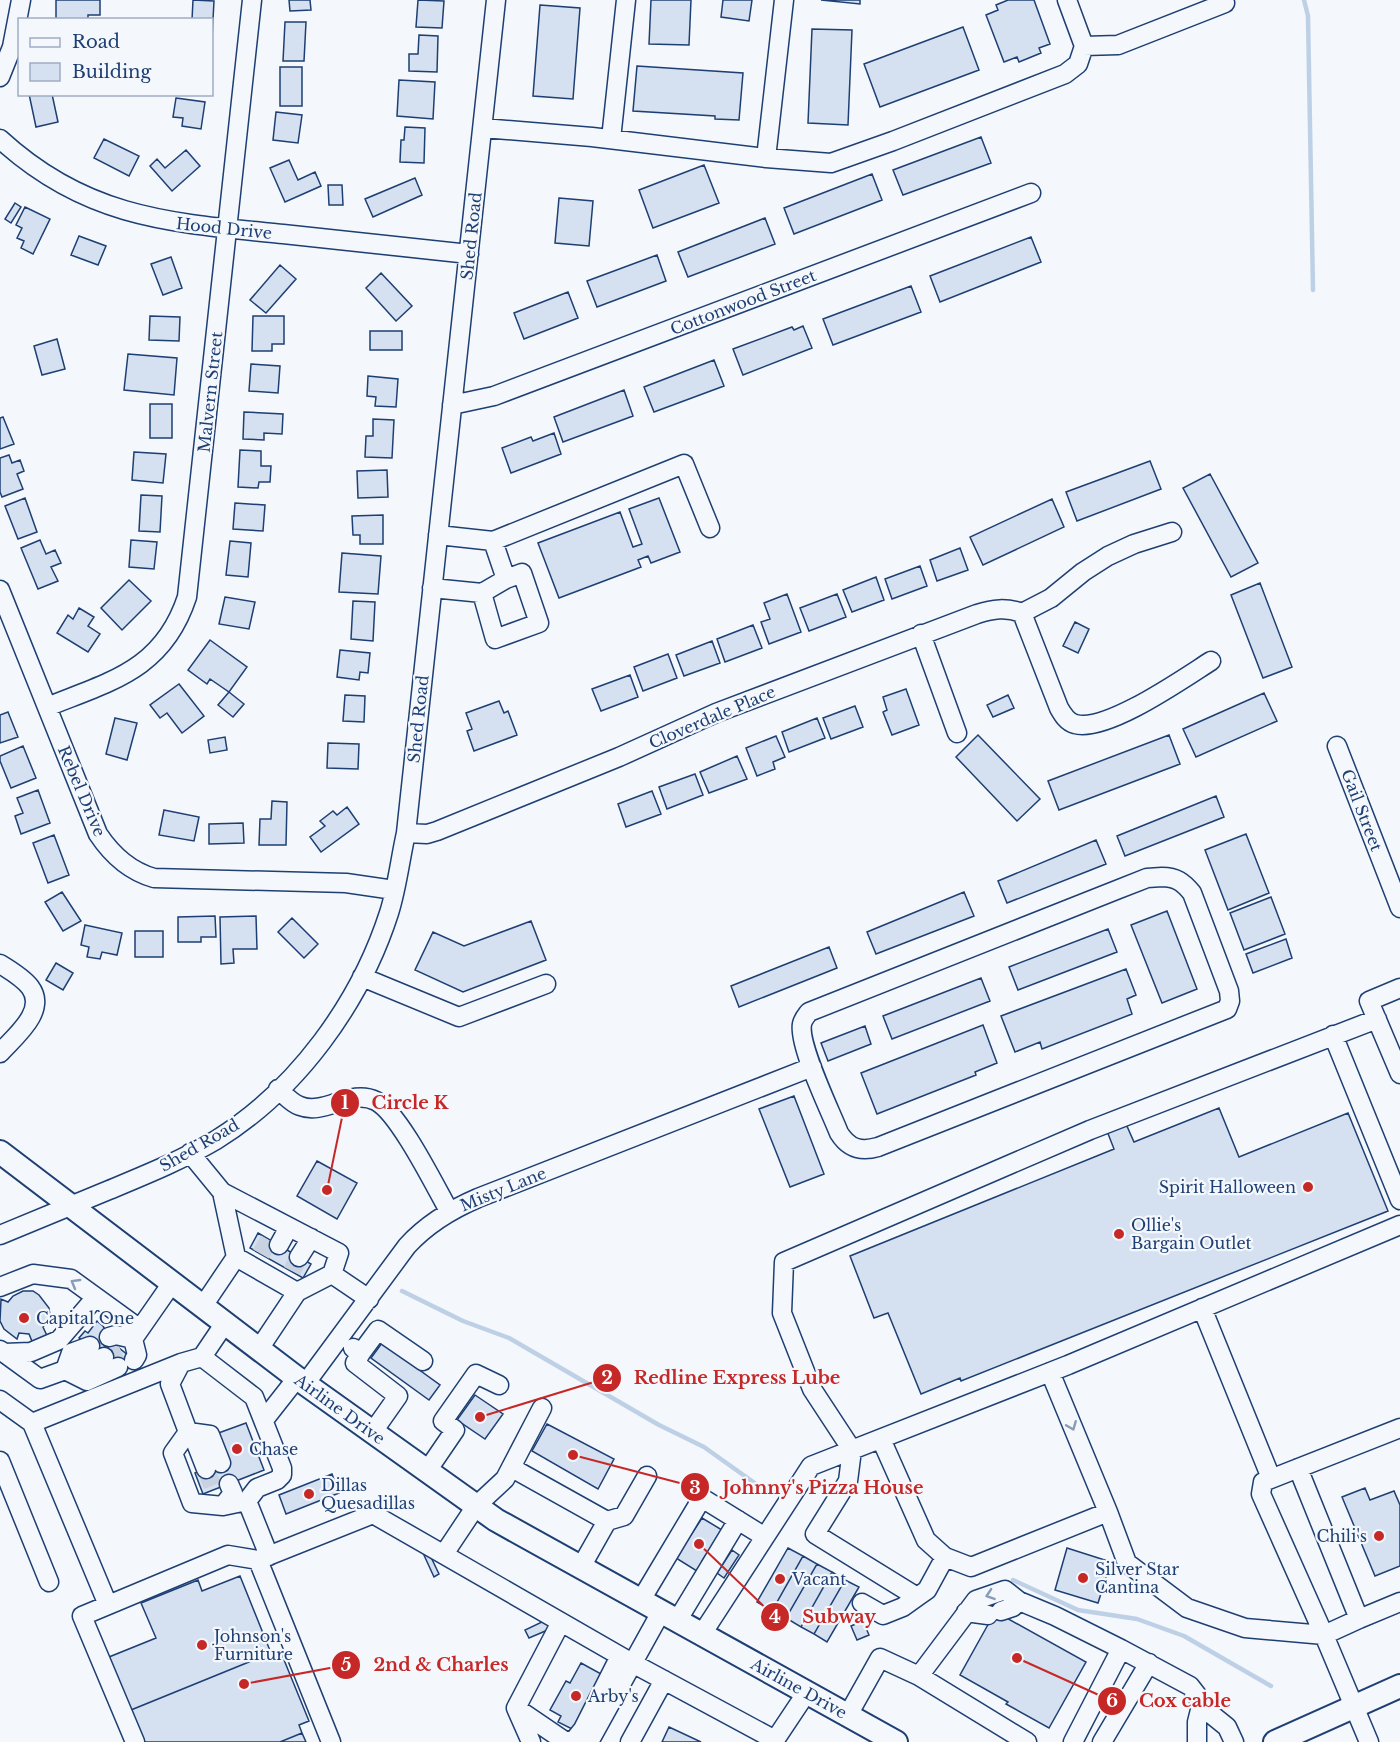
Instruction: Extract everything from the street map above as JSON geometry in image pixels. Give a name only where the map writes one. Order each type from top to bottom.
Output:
[{"type":"main road","name":"Airline Drive","points":[[0,1152],[301,1381],[496,1520],[848,1715],[888,1740]]},
{"type":"main road","points":[[1275,1742],[1400,1686]]},
{"type":"street","points":[[0,77],[12,47],[21,0]]},
{"type":"street","name":"Malvern Street","points":[[47,707],[136,669],[168,637],[182,612],[190,582],[252,0]]},
{"type":"street","name":"Shed Road","points":[[0,1235],[168,1166],[216,1140],[255,1112],[321,1042],[340,1016],[362,977],[389,913],[406,833],[496,0]]},
{"type":"street","points":[[610,139],[626,0]]},
{"type":"street","points":[[766,158],[784,0]]},
{"type":"street","points":[[483,128],[831,163],[1065,74],[1078,64],[1084,46],[1067,0]]},
{"type":"street","points":[[1084,46],[1118,45],[1225,3]]},
{"type":"street","name":"Hood Drive","points":[[0,139],[52,180],[96,201],[153,219],[469,254]]},
{"type":"street","name":"Cottonwood Street","points":[[452,405],[494,396],[1031,193]]},
{"type":"street","points":[[438,535],[493,541],[684,464],[710,528]]},
{"type":"street","points":[[1172,532],[1134,544],[1108,556],[1083,572],[1051,598],[1022,613],[1059,708],[1073,724],[1099,722],[1137,707],[1211,661]]},
{"type":"street","points":[[493,541],[506,579]]},
{"type":"street","points":[[432,588],[482,593],[522,573],[539,622],[495,639],[482,593]]},
{"type":"street","name":"Rebel Drive","points":[[0,590],[98,834],[114,855],[133,870],[154,878],[346,883],[394,890]]},
{"type":"street","name":"Cloverdale Place","points":[[406,833],[427,834],[437,831],[619,757],[716,712],[988,610],[1007,609],[1022,613]]},
{"type":"street","points":[[921,634],[957,733]]},
{"type":"street","name":"Gail Street","points":[[1337,746],[1400,908]]},
{"type":"street","points":[[1174,877],[1192,893],[1229,991],[1230,1001],[1227,1009],[1216,1014],[866,1150],[852,1147],[839,1133],[812,1066],[801,1026],[809,1012],[1147,878],[1174,877]]},
{"type":"street","points":[[0,964],[30,987],[34,998],[32,1016],[0,1053]]},
{"type":"street","points":[[0,974],[12,981],[23,993],[32,1016]]},
{"type":"street","points":[[362,977],[459,1017],[546,984]]},
{"type":"street","points":[[1400,987],[1369,1001],[1400,1074]]},
{"type":"street","points":[[917,1597],[815,1534],[848,1481],[852,1450],[812,1389],[782,1313],[784,1262],[1090,1130],[1377,1019]]},
{"type":"street","points":[[1333,1035],[1400,1200]]},
{"type":"street","name":"Misty Lane","points":[[264,1420],[339,1339],[421,1231],[449,1211],[812,1066]]},
{"type":"street","points":[[278,1089],[300,1107],[313,1108],[355,1097],[376,1101],[394,1117],[449,1211]]},
{"type":"street","points":[[190,1153],[222,1192],[339,1253],[332,1274]]},
{"type":"street","points":[[203,1306],[236,1257],[222,1192]]},
{"type":"street","points":[[702,1634],[811,1466],[1050,1372],[1400,1225]]},
{"type":"street","points":[[259,1349],[278,1265],[295,1230]]},
{"type":"street","points":[[278,1265],[295,1230]]},
{"type":"street","points":[[236,1257],[332,1274],[369,1299]]},
{"type":"street","points":[[0,1287],[33,1274],[71,1279],[96,1297],[120,1349]]},
{"type":"street","points":[[2,1351],[40,1379],[70,1370],[87,1381],[120,1349],[172,1283]]},
{"type":"street","points":[[2,1351],[31,1352],[59,1340],[96,1297]]},
{"type":"street","points":[[1202,1308],[1271,1478]]},
{"type":"street","points":[[32,1423],[202,1357],[225,1323]]},
{"type":"street","points":[[372,1433],[398,1396],[355,1363],[361,1353],[378,1330],[423,1360]]},
{"type":"street","points":[[339,1339],[361,1353]]},
{"type":"street","points":[[70,1370],[70,1353],[120,1349]]},
{"type":"street","points":[[202,1357],[254,1397],[282,1468],[282,1475],[257,1488],[247,1501]]},
{"type":"street","points":[[180,1364],[170,1384],[189,1437],[210,1468],[210,1435],[189,1437],[173,1453],[192,1503],[217,1497],[247,1501]]},
{"type":"street","points":[[1050,1372],[1127,1563],[1187,1608],[1245,1628],[1324,1635],[1400,1602]]},
{"type":"street","points":[[427,1471],[455,1430],[443,1421],[476,1374],[499,1385]]},
{"type":"street","points":[[0,1400],[32,1423],[108,1605]]},
{"type":"street","points":[[444,1554],[476,1506],[505,1479],[542,1408]]},
{"type":"street","points":[[1369,1742],[1261,1494],[1263,1482],[1271,1478],[1400,1428]]},
{"type":"street","points":[[881,1439],[926,1540],[945,1557],[971,1567],[1108,1512]]},
{"type":"street","points":[[0,1461],[49,1582]]},
{"type":"street","points":[[512,1468],[607,1521]]},
{"type":"street","points":[[1298,1468],[1359,1619]]},
{"type":"street","points":[[581,1567],[607,1521],[624,1516],[647,1476]]},
{"type":"street","points":[[641,1600],[702,1498],[765,1537]]},
{"type":"street","points":[[247,1501],[264,1558],[331,1742]]},
{"type":"street","points":[[135,1742],[82,1616],[228,1555],[264,1558],[374,1514],[627,1660],[776,1741],[807,1692]]},
{"type":"street","points":[[516,1708],[566,1742],[575,1739],[627,1660],[669,1616],[738,1520]]},
{"type":"street","points":[[862,1603],[883,1615],[903,1607],[927,1590],[945,1557]]},
{"type":"street","points":[[919,1676],[976,1600],[1005,1590],[1019,1601],[1055,1616],[1190,1686],[1201,1706],[1227,1727],[1234,1742]]},
{"type":"street","points":[[966,1612],[994,1613],[1013,1606],[1019,1601]]},
{"type":"street","points":[[516,1708],[561,1622]]},
{"type":"street","points":[[1073,1742],[1121,1649]]},
{"type":"street","points":[[848,1715],[880,1658],[919,1676],[1027,1742]]},
{"type":"street","points":[[589,1742],[627,1660]]},
{"type":"street","points":[[1102,1742],[1149,1663]]},
{"type":"street","points":[[630,1742],[664,1680]]},
{"type":"street","points":[[1197,1742],[1197,1722],[1201,1706]]},
{"type":"street","points":[[516,1708],[531,1742]]},
{"type":"building","points":[[56,0],[100,0],[100,15],[88,15],[88,18],[56,18]]},
{"type":"building","points":[[193,0],[214,1],[213,20],[192,18]]},
{"type":"building","points":[[289,0],[310,0],[311,10],[290,11]]},
{"type":"building","points":[[418,0],[444,1],[442,28],[416,27]]},
{"type":"building","points":[[651,0],[691,0],[689,45],[649,44]]},
{"type":"building","points":[[723,0],[752,0],[749,21],[721,17]]},
{"type":"building","points":[[821,0],[860,0],[860,4]]},
{"type":"building","points":[[1008,0],[1034,0],[1050,44],[1039,48],[1041,53],[1019,62],[1017,57],[1004,62],[986,15],[998,10],[996,5]]},
{"type":"building","points":[[540,5],[580,8],[573,99],[533,96]]},
{"type":"building","points":[[285,22],[306,22],[304,61],[283,61]]},
{"type":"building","points":[[963,27],[979,70],[880,107],[864,64]]},
{"type":"building","points":[[812,29],[852,30],[848,125],[808,123]]},
{"type":"building","points":[[419,35],[438,36],[437,72],[409,71],[409,54],[418,54]]},
{"type":"building","points":[[637,66],[743,73],[739,120],[715,119],[715,116],[633,111]]},
{"type":"building","points":[[280,67],[302,67],[302,106],[280,106]]},
{"type":"building","points":[[399,80],[435,82],[433,119],[397,116]]},
{"type":"building","points":[[29,96],[52,96],[58,122],[36,127]]},
{"type":"building","points":[[176,98],[205,102],[201,129],[182,126],[183,118],[173,117]]},
{"type":"building","points":[[276,112],[302,115],[298,143],[273,140]]},
{"type":"building","points":[[405,127],[425,128],[424,163],[400,162],[401,140],[404,140]]},
{"type":"building","points":[[981,137],[991,163],[903,195],[893,170]]},
{"type":"building","points":[[104,139],[139,156],[129,176],[94,158]]},
{"type":"building","points":[[186,150],[200,166],[172,191],[150,166],[157,159],[165,168]]},
{"type":"building","points":[[289,160],[298,180],[315,172],[321,186],[285,202],[270,168]]},
{"type":"building","points":[[704,165],[719,203],[653,228],[639,190]]},
{"type":"building","points":[[872,174],[882,200],[794,234],[784,208]]},
{"type":"building","points":[[415,178],[422,195],[373,217],[365,199]]},
{"type":"building","points":[[328,185],[342,185],[343,205],[329,205]]},
{"type":"building","points":[[559,198],[593,201],[589,246],[555,243]]},
{"type":"building","points":[[15,203],[21,207],[11,223],[5,219]]},
{"type":"building","points":[[25,207],[50,219],[33,254],[21,248],[24,241],[17,238],[22,228],[16,225]]},
{"type":"building","points":[[765,218],[775,244],[688,277],[678,252]]},
{"type":"building","points":[[79,236],[106,246],[98,265],[71,255]]},
{"type":"building","points":[[1031,237],[1041,262],[940,302],[930,276]]},
{"type":"building","points":[[657,255],[666,281],[597,307],[587,281]]},
{"type":"building","points":[[171,257],[182,288],[163,295],[151,264]]},
{"type":"building","points":[[280,265],[296,279],[266,313],[250,300]]},
{"type":"building","points":[[381,273],[412,306],[396,321],[366,288]]},
{"type":"building","points":[[911,286],[921,312],[833,345],[823,319]]},
{"type":"building","points":[[568,292],[578,318],[524,339],[514,313]]},
{"type":"building","points":[[150,316],[180,317],[179,341],[149,340]]},
{"type":"building","points":[[253,316],[284,316],[284,344],[272,344],[272,351],[252,351]]},
{"type":"building","points":[[803,326],[812,348],[743,375],[733,349],[792,327],[794,330]]},
{"type":"building","points":[[370,331],[402,331],[402,350],[370,350]]},
{"type":"building","points":[[57,339],[65,369],[42,375],[34,346]]},
{"type":"building","points":[[128,354],[177,358],[174,395],[124,390]]},
{"type":"building","points":[[714,360],[724,386],[654,412],[644,387]]},
{"type":"building","points":[[251,364],[280,366],[278,393],[249,391]]},
{"type":"building","points":[[368,376],[398,379],[396,407],[375,406],[376,397],[367,396]]},
{"type":"building","points":[[624,390],[633,416],[563,442],[554,417]]},
{"type":"building","points":[[150,404],[172,404],[172,438],[150,438]]},
{"type":"building","points":[[244,412],[283,414],[282,434],[264,433],[264,440],[243,439]]},
{"type":"building","points":[[3,417],[14,444],[0,449],[0,418]]},
{"type":"building","points":[[373,419],[394,420],[392,458],[365,457],[366,436],[373,436]]},
{"type":"building","points":[[554,433],[561,454],[511,473],[502,448],[531,437],[533,441]]},
{"type":"building","points":[[240,450],[261,451],[261,466],[271,466],[270,482],[259,482],[258,488],[238,487]]},
{"type":"building","points":[[134,452],[166,454],[163,483],[132,480]]},
{"type":"building","points":[[9,455],[12,463],[20,460],[24,471],[17,474],[23,489],[2,497],[0,458]]},
{"type":"building","points":[[1150,461],[1161,489],[1077,521],[1066,492]]},
{"type":"building","points":[[387,470],[388,497],[358,498],[357,471]]},
{"type":"building","points":[[1210,474],[1258,563],[1231,577],[1183,488]]},
{"type":"building","points":[[141,495],[162,496],[160,532],[139,531]]},
{"type":"building","points":[[25,498],[37,532],[18,539],[5,506]]},
{"type":"building","points":[[659,498],[680,552],[651,563],[648,556],[638,560],[641,567],[559,598],[538,543],[620,512],[633,547],[642,544],[629,509]]},
{"type":"building","points":[[1052,499],[1064,527],[983,565],[970,537]]},
{"type":"building","points":[[235,503],[265,505],[263,531],[233,529]]},
{"type":"building","points":[[383,515],[383,544],[360,544],[360,535],[353,535],[352,516]]},
{"type":"building","points":[[40,540],[46,554],[55,550],[61,563],[51,567],[58,581],[38,589],[21,548]]},
{"type":"building","points":[[131,540],[157,542],[154,569],[129,567]]},
{"type":"building","points":[[230,541],[251,543],[248,577],[226,575]]},
{"type":"building","points":[[960,548],[968,570],[937,581],[930,560]]},
{"type":"building","points":[[342,553],[381,556],[378,594],[339,592]]},
{"type":"building","points":[[920,566],[927,586],[892,599],[885,579]]},
{"type":"building","points":[[876,577],[884,600],[852,612],[843,590]]},
{"type":"building","points":[[129,580],[151,601],[122,630],[101,608]]},
{"type":"building","points":[[1260,583],[1292,667],[1263,678],[1231,595]]},
{"type":"building","points":[[787,594],[801,632],[769,644],[761,622],[770,619],[764,603]]},
{"type":"building","points":[[837,594],[846,617],[809,631],[800,608]]},
{"type":"building","points":[[225,597],[255,602],[249,629],[219,624]]},
{"type":"building","points":[[353,601],[375,602],[373,641],[351,639]]},
{"type":"building","points":[[79,608],[94,617],[88,626],[100,634],[88,652],[57,633],[68,615],[73,619]]},
{"type":"building","points":[[1075,622],[1089,629],[1078,653],[1063,646]]},
{"type":"building","points":[[753,625],[762,648],[725,662],[717,639]]},
{"type":"building","points":[[210,640],[247,667],[229,692],[210,679],[207,684],[188,670]]},
{"type":"building","points":[[712,641],[720,663],[684,676],[676,655]]},
{"type":"building","points":[[340,650],[370,653],[368,673],[360,672],[359,680],[337,677]]},
{"type":"building","points":[[668,654],[677,678],[643,691],[634,667]]},
{"type":"building","points":[[630,675],[638,697],[601,711],[592,689]]},
{"type":"building","points":[[179,684],[204,716],[182,733],[167,713],[160,718],[150,705]]},
{"type":"building","points":[[906,689],[919,725],[892,735],[883,712],[887,710],[883,697]]},
{"type":"building","points":[[229,692],[244,704],[233,717],[218,705]]},
{"type":"building","points":[[1264,693],[1277,721],[1196,757],[1183,729]]},
{"type":"building","points":[[345,695],[365,696],[364,722],[343,721]]},
{"type":"building","points":[[1008,695],[1014,708],[993,717],[987,705]]},
{"type":"building","points":[[499,701],[504,713],[508,711],[517,735],[474,751],[467,731],[472,729],[466,713]]},
{"type":"building","points":[[855,706],[863,727],[831,739],[823,718]]},
{"type":"building","points":[[8,712],[18,737],[0,743],[0,715]]},
{"type":"building","points":[[115,718],[137,723],[127,760],[106,754]]},
{"type":"building","points":[[817,718],[825,738],[789,752],[782,732]]},
{"type":"building","points":[[978,735],[1040,799],[1017,821],[956,757]]},
{"type":"building","points":[[1169,735],[1180,764],[1059,810],[1048,781]]},
{"type":"building","points":[[776,736],[785,757],[773,762],[775,769],[757,776],[746,748]]},
{"type":"building","points":[[225,737],[227,750],[210,753],[208,740]]},
{"type":"building","points":[[328,743],[359,744],[358,769],[327,768]]},
{"type":"building","points":[[23,746],[36,778],[11,788],[0,756]]},
{"type":"building","points":[[737,756],[747,779],[709,793],[700,772]]},
{"type":"building","points":[[695,774],[703,795],[667,809],[659,787]]},
{"type":"building","points":[[38,790],[50,823],[21,834],[15,816],[23,813],[17,798]]},
{"type":"building","points":[[652,791],[661,814],[626,827],[618,804]]},
{"type":"building","points":[[1216,796],[1224,817],[1125,856],[1117,836]]},
{"type":"building","points":[[272,801],[287,802],[286,845],[259,845],[260,819],[271,819]]},
{"type":"building","points":[[347,807],[359,824],[321,852],[310,837],[325,826],[320,821],[333,811],[337,815]]},
{"type":"building","points":[[164,810],[199,817],[194,841],[159,835]]},
{"type":"building","points":[[243,823],[244,843],[209,844],[209,824]]},
{"type":"building","points":[[1246,834],[1269,893],[1228,910],[1205,850]]},
{"type":"building","points":[[54,835],[69,875],[48,883],[33,843]]},
{"type":"building","points":[[1096,840],[1106,864],[1007,903],[998,881]]},
{"type":"building","points":[[62,892],[81,921],[63,931],[45,902]]},
{"type":"building","points":[[964,892],[974,916],[876,954],[867,932]]},
{"type":"building","points":[[1271,897],[1285,934],[1244,950],[1230,913]]},
{"type":"building","points":[[1167,911],[1197,989],[1162,1003],[1131,925]]},
{"type":"building","points":[[215,916],[216,937],[201,937],[201,942],[178,942],[178,917]]},
{"type":"building","points":[[256,916],[257,949],[233,949],[234,963],[221,964],[220,917]]},
{"type":"building","points":[[292,918],[318,944],[304,958],[278,932]]},
{"type":"building","points":[[531,921],[546,960],[463,992],[415,970],[433,932],[464,946]]},
{"type":"building","points":[[85,925],[122,933],[117,955],[102,952],[100,959],[87,957],[89,947],[81,945]]},
{"type":"building","points":[[1108,929],[1117,952],[1018,990],[1009,967]]},
{"type":"building","points":[[135,931],[163,931],[163,957],[135,957]]},
{"type":"building","points":[[1286,939],[1292,958],[1253,973],[1246,954]]},
{"type":"building","points":[[829,947],[837,968],[739,1007],[731,986]]},
{"type":"building","points":[[56,963],[73,973],[63,990],[46,980]]},
{"type":"building","points":[[1126,969],[1136,995],[1127,999],[1132,1014],[1042,1049],[1040,1042],[1015,1052],[1001,1016]]},
{"type":"building","points":[[981,978],[990,1001],[892,1039],[883,1016]]},
{"type":"building","points":[[983,1025],[997,1063],[975,1072],[976,1075],[877,1114],[861,1073]]},
{"type":"building","points":[[865,1026],[871,1044],[828,1061],[821,1043]]},
{"type":"building","points":[[794,1096],[824,1174],[790,1187],[759,1109]]},
{"type":"building","name":"Ollie's Bargain Outlet","points":[[1219,1108],[1239,1157],[1348,1113],[1388,1211],[961,1381],[960,1378],[921,1394],[888,1313],[874,1318],[850,1256],[1114,1149],[1107,1131],[1126,1124],[1134,1142]]},
{"type":"building","points":[[317,1161],[357,1183],[337,1219],[297,1196]]},
{"type":"building","points":[[258,1233],[311,1264],[303,1278],[250,1248]]},
{"type":"building","name":"Capital One","points":[[23,1291],[33,1291],[49,1308],[50,1316],[43,1327],[49,1340],[34,1346],[29,1334],[19,1333],[17,1339],[4,1329],[0,1321],[1,1299],[8,1302],[13,1296]]},
{"type":"building","points":[[97,1321],[103,1326],[113,1343],[134,1360],[135,1366],[122,1371],[79,1338],[85,1331],[88,1333]]},
{"type":"building","points":[[382,1343],[440,1385],[429,1400],[371,1358]]},
{"type":"building","points":[[475,1395],[503,1414],[485,1439],[457,1420]]},
{"type":"building","name":"Chase","points":[[246,1423],[264,1470],[203,1494],[195,1473],[223,1463],[213,1435]]},
{"type":"building","points":[[547,1424],[614,1459],[598,1489],[532,1451]]},
{"type":"building","name":"Dillas Quesadillas","points":[[332,1474],[339,1493],[286,1514],[279,1495]]},
{"type":"building","name":"Chili's","points":[[1365,1488],[1370,1500],[1394,1491],[1400,1505],[1400,1566],[1375,1576],[1342,1497]]},
{"type":"building","points":[[702,1518],[722,1530],[702,1561],[706,1563],[700,1573],[676,1558]]},
{"type":"building","name":"Vacant","points":[[788,1548],[803,1556],[772,1611],[757,1602]]},
{"type":"building","points":[[1067,1548],[1111,1562],[1098,1603],[1055,1590]]},
{"type":"building","points":[[732,1550],[739,1555],[724,1578],[717,1573]]},
{"type":"building","points":[[428,1551],[439,1574],[434,1577],[423,1553]]},
{"type":"building","points":[[803,1556],[817,1564],[786,1618],[772,1611]]},
{"type":"building","points":[[817,1564],[832,1572],[801,1627],[786,1618]]},
{"type":"building","name":"Vacant","points":[[832,1572],[845,1580],[814,1634],[801,1627]]},
{"type":"building","name":"Johnson's Furniture","points":[[240,1576],[271,1653],[131,1710],[109,1657],[156,1638],[141,1603],[198,1580],[202,1591]]},
{"type":"building","name":"Vacant","points":[[845,1580],[859,1587],[827,1642],[814,1634]]},
{"type":"building","points":[[998,1602],[1003,1616],[1086,1662],[1049,1728],[960,1675],[990,1621],[985,1606]]},
{"type":"building","points":[[546,1620],[550,1629],[529,1638],[525,1630]]},
{"type":"building","points":[[863,1621],[869,1635],[857,1640],[851,1626]]},
{"type":"building","points":[[271,1653],[273,1659],[282,1655],[309,1721],[299,1725],[302,1733],[280,1742],[144,1742],[131,1710]]},
{"type":"building","name":"Arby's","points":[[581,1663],[603,1675],[574,1730],[558,1722],[561,1716],[550,1710],[566,1681],[570,1683]]},
{"type":"building","points":[[669,1727],[701,1742],[662,1742]]},
{"type":"building","points":[[302,1733],[306,1742],[280,1742]]},
{"type":"waterway","points":[[1304,0],[1308,16],[1313,290]]},
{"type":"waterway","points":[[402,1291],[463,1321],[509,1338],[659,1425],[704,1447],[767,1492]]},
{"type":"waterway","points":[[1013,1580],[1078,1610],[1137,1619],[1184,1636],[1271,1686]]},
{"type":"tunnel","points":[[261,1254],[269,1240]]},
{"type":"tunnel","points":[[292,1271],[299,1257]]},
{"type":"tunnel","points":[[104,1357],[121,1350]]},
{"type":"tunnel","points":[[206,1469],[214,1490]]},
{"type":"place","name":"Spirit Halloween","points":[[1308,1187]]},
{"type":"place","name":"Circle K","points":[[327,1190]]},
{"type":"place","name":"Ollie's Bargain Outlet","points":[[1119,1234]]},
{"type":"place","name":"Capital One","points":[[24,1318]]},
{"type":"place","name":"Redline Express Lube","points":[[480,1417]]},
{"type":"place","name":"Chase","points":[[237,1449]]},
{"type":"place","name":"Johnny's Pizza House","points":[[573,1455]]},
{"type":"place","name":"Dillas Quesadillas","points":[[309,1494]]},
{"type":"place","name":"Chili's","points":[[1379,1536]]},
{"type":"place","name":"Subway","points":[[699,1544]]},
{"type":"place","name":"Silver Star Cantina","points":[[1083,1578]]},
{"type":"place","name":"Vacant","points":[[780,1579]]},
{"type":"place","name":"Johnson's Furniture","points":[[202,1645]]},
{"type":"place","name":"Cox cable","points":[[1017,1658]]},
{"type":"place","name":"2nd & Charles","points":[[244,1684]]},
{"type":"place","name":"Arby's","points":[[576,1696]]}]
